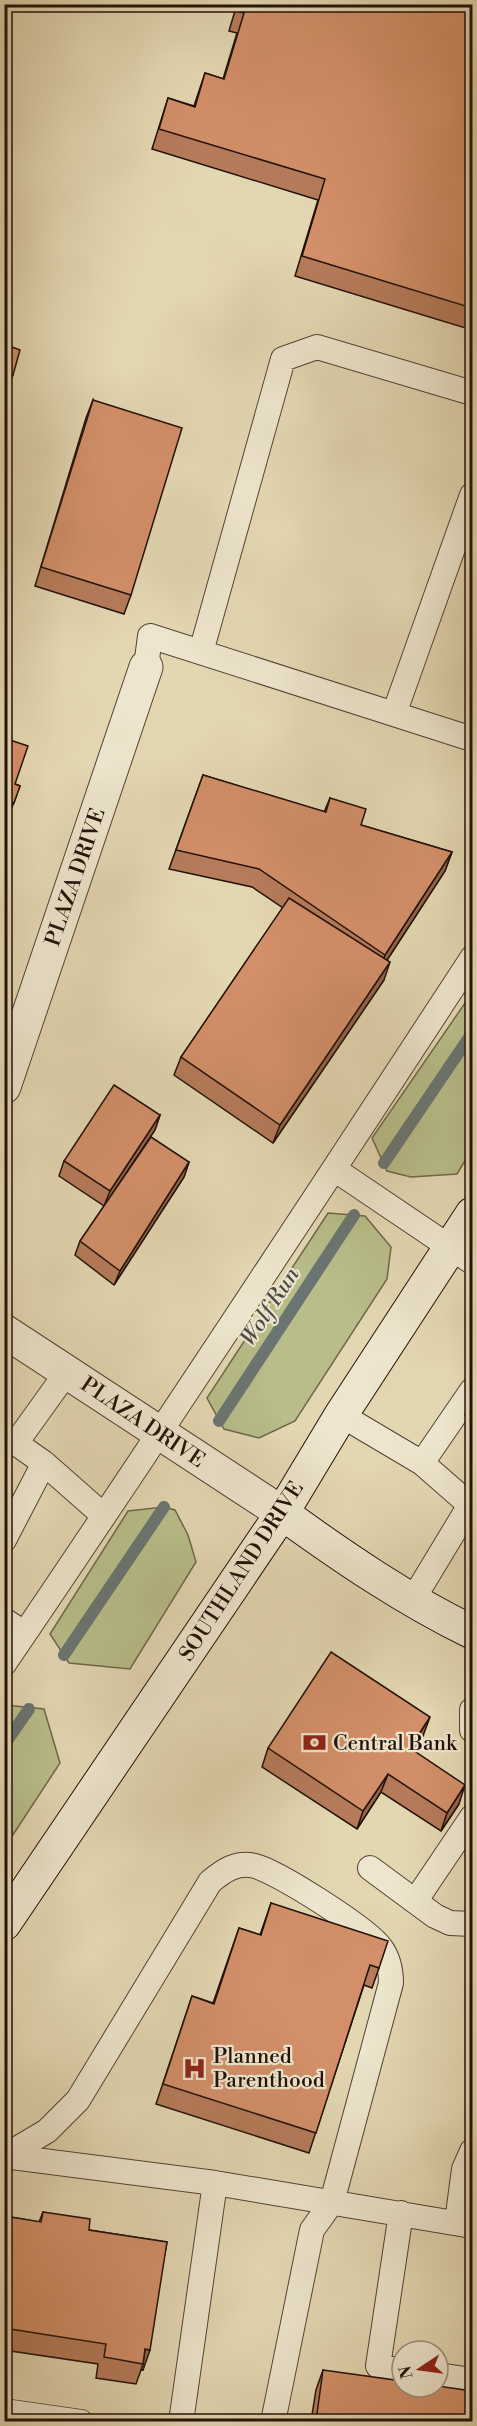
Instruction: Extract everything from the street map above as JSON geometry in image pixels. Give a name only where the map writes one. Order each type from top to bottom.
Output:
[{"type":"street","name":"PLAZA DRIVE","points":[[4,1087],[146,667]]},
{"type":"street","name":"SOUTHLAND DRIVE","points":[[4,1924],[282,1513],[341,1415],[461,1255],[472,1214]]},
{"type":"street","name":"PLAZA DRIVE","points":[[5,1332],[282,1513],[359,1568],[412,1601],[472,1632]]},
{"type":"lane","points":[[201,652],[283,359],[317,347],[472,393]]},
{"type":"lane","points":[[394,714],[472,495]]},
{"type":"lane","points":[[146,667],[150,636],[472,739]]},
{"type":"lane","points":[[4,1664],[14,1627],[103,1515],[160,1433],[472,958]]},
{"type":"lane","points":[[334,1169],[461,1255]]},
{"type":"lane","points":[[67,1372],[10,1439],[44,1463],[103,1515]]},
{"type":"lane","points":[[422,1463],[472,1390]]},
{"type":"lane","points":[[341,1415],[422,1463],[472,1504],[412,1601]]},
{"type":"lane","points":[[4,1540],[44,1463]]},
{"type":"lane","points":[[472,1710],[472,1731]]},
{"type":"lane","points":[[416,1900],[472,1817]]},
{"type":"lane","points":[[5,2156],[47,2131],[78,2100],[210,1882],[232,1866],[255,1866],[319,1901],[380,1946],[391,1971],[387,2001],[332,2202],[312,2230],[273,2421]]},
{"type":"lane","points":[[370,1868],[450,1923],[472,1924]]},
{"type":"lane","points":[[5,2156],[215,2183],[465,2224],[464,2169],[472,2151]]},
{"type":"lane","points":[[181,2421],[215,2183]]},
{"type":"lane","points":[[390,2368],[378,2366],[401,2213]]},
{"type":"lane","points":[[450,2377],[472,2380]]},
{"type":"lane","points":[[4,2411],[81,2421]]},
{"type":"green space","points":[[472,993],[472,1149],[457,1174],[411,1177],[387,1171],[372,1138]]},
{"type":"green space","points":[[328,1213],[365,1216],[391,1247],[387,1279],[295,1421],[259,1438],[224,1429],[207,1398]]},
{"type":"green space","points":[[164,1507],[175,1510],[188,1535],[196,1562],[130,1669],[69,1663],[50,1634],[128,1511]]},
{"type":"green space","points":[[5,1705],[44,1709],[60,1763],[5,1847]]},
{"type":"building","points":[[238,4],[472,4],[472,308],[302,256],[325,179],[159,129],[168,98],[195,107],[205,73],[224,79],[244,13],[236,11]]},
{"type":"building","points":[[4,344],[20,350],[13,375],[4,372]]},
{"type":"building","points":[[93,400],[182,428],[131,595],[41,567]]},
{"type":"building","points":[[4,738],[28,746],[15,784],[20,786],[14,803],[9,801],[4,814]]},
{"type":"building","points":[[203,775],[326,812],[330,798],[366,809],[361,825],[452,852],[385,955],[259,869],[176,850]]},
{"type":"building","points":[[289,898],[390,962],[280,1125],[181,1057]]},
{"type":"building","points":[[114,1085],[160,1115],[110,1191],[64,1161]]},
{"type":"building","points":[[151,1137],[189,1162],[120,1271],[80,1241]]},
{"type":"building","points":[[331,1652],[430,1717],[410,1748],[465,1785],[447,1813],[388,1774],[363,1811],[268,1748]]},
{"type":"building","points":[[271,1903],[388,1941],[379,1968],[370,1965],[316,2133],[163,2084],[192,1996],[214,2004],[239,1928],[261,1935]]},
{"type":"building","points":[[43,2212],[90,2219],[89,2230],[167,2242],[150,2350],[145,2349],[143,2364],[104,2357],[106,2344],[4,2328],[4,2216],[41,2222]]},
{"type":"building","points":[[323,2370],[390,2379],[390,2399],[450,2399],[450,2388],[472,2391],[472,2421],[316,2421]]},
{"type":"waterway","name":"Wolf Run","points":[[384,1163],[472,1033]]},
{"type":"waterway","name":"Wolf Run","points":[[219,1421],[354,1215]]},
{"type":"waterway","name":"Wolf Run","points":[[64,1655],[164,1507]]},
{"type":"waterway","name":"Wolf Run","points":[[4,1745],[29,1709]]},
{"type":"place","name":"Central Bank","points":[[315,1743]]},
{"type":"place","name":"Planned Parenthood","points":[[195,2068]]}]
